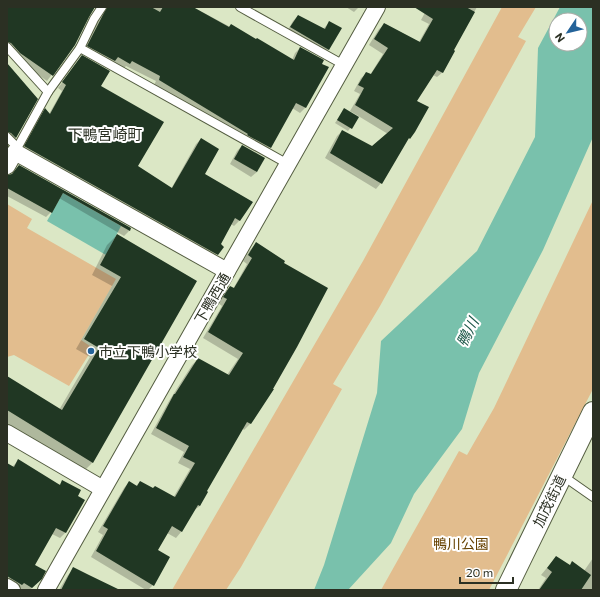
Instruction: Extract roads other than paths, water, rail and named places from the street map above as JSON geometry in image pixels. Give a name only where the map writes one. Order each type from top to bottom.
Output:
[{"type":"street","name":"下鴨西通","points":[[46,590],[377,7]]},
{"type":"street","points":[[7,166],[16,150],[227,271]]},
{"type":"street","name":"加茂街道","points":[[506,590],[593,412]]},
{"type":"street","points":[[7,433],[103,489]]},
{"type":"street","points":[[7,587],[12,590]]},
{"type":"lane","points":[[7,137],[16,150],[48,92],[80,48],[94,19],[102,7]]},
{"type":"lane","points":[[240,7],[344,65]]},
{"type":"lane","points":[[7,47],[48,92]]},
{"type":"lane","points":[[80,48],[288,164]]},
{"type":"lane","points":[[562,475],[593,497]]},
{"type":"water","name":"鴨川","points":[[560,7],[593,7],[593,137],[543,250],[479,373],[462,429],[414,494],[391,543],[348,590],[314,590],[324,565],[377,393],[381,341],[477,251],[535,137],[538,48],[548,29],[548,52],[588,52],[588,12],[557,12]]},
{"type":"water","points":[[63,193],[121,226],[106,255],[47,221]]},
{"type":"place","name":"市立下鴨小学校","points":[[91,351]]},
{"type":"district","name":"下鴨宮崎町","points":[[105,134]]},
{"type":"park label","name":"鴨川公園","points":[[461,543]]}]
